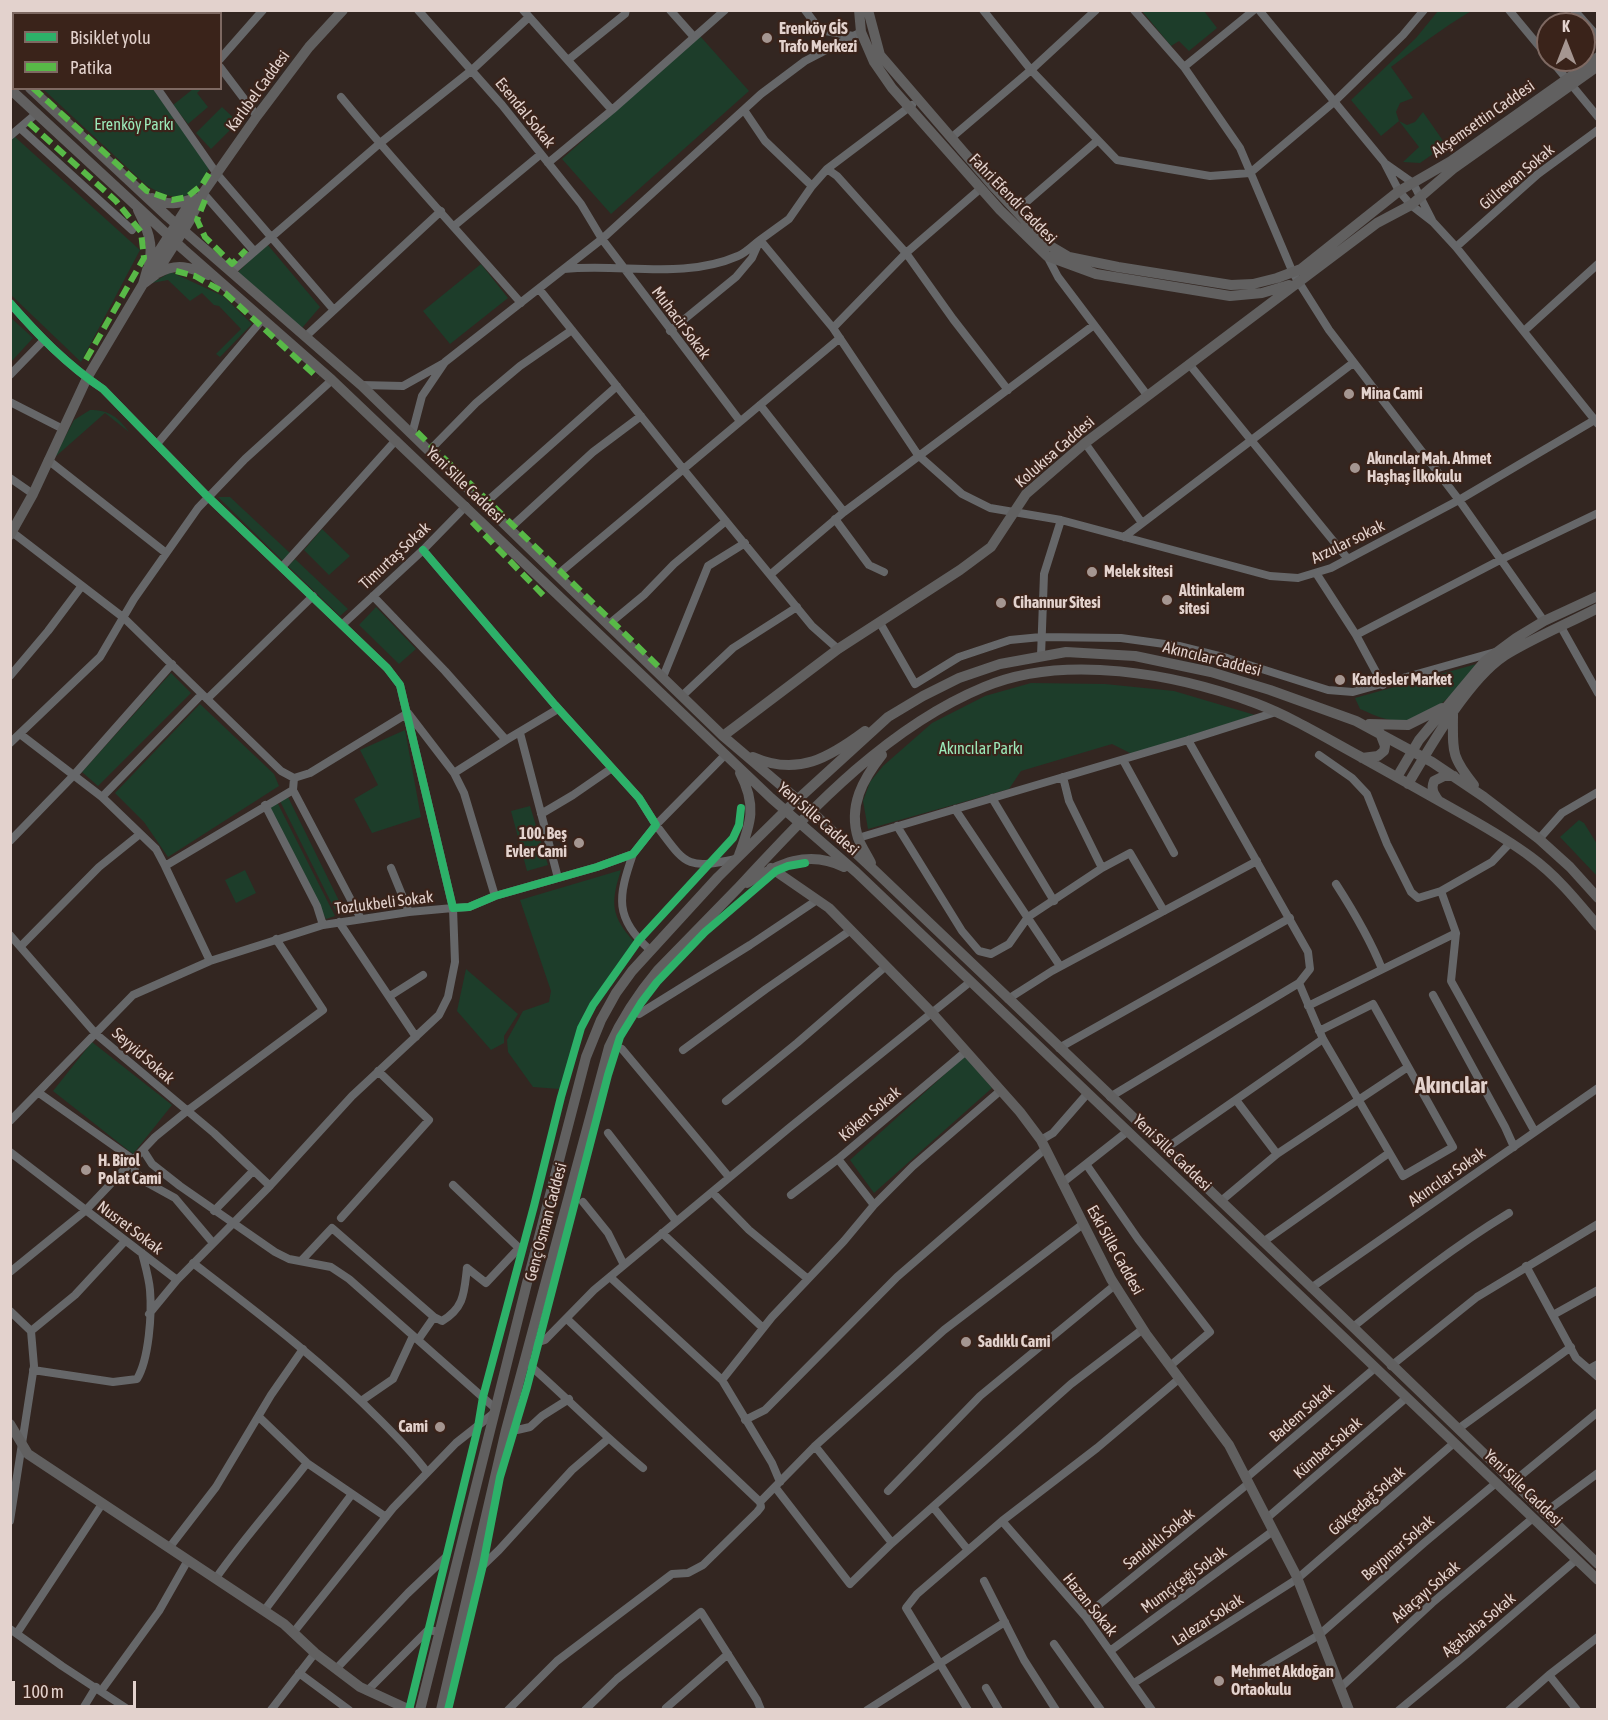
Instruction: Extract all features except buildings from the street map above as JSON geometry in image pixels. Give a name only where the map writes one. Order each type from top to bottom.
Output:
[{"type":"main road","name":"Karlıbel Caddesi","points":[[152,272],[180,227],[200,202],[198,196],[217,174],[309,47],[343,10]]},
{"type":"main road","name":"Fahri Efendi Caddesi","points":[[859,10],[857,34],[892,88],[999,210],[1047,256],[1096,274],[1230,296],[1262,293],[1295,277]]},
{"type":"main road","name":"Fahri Efendi Caddesi","points":[[868,10],[880,55],[1047,244],[1069,257],[1231,285],[1295,277]]},
{"type":"main road","name":"Akşemsettin Caddesi","points":[[1295,277],[1377,223],[1410,205],[1598,57]]},
{"type":"main road","name":"Akşemsettin Caddesi","points":[[1295,277],[1399,191],[1451,161],[1569,82],[1598,66]]},
{"type":"main road","name":"Yeni Sille Caddesi","points":[[10,89],[172,240],[220,280],[396,440],[725,755],[856,872],[1598,1580]]},
{"type":"main road","name":"Yeni Sille Caddesi","points":[[32,90],[180,227],[361,385],[723,736],[811,811],[1545,1513],[1595,1558]]},
{"type":"main road","points":[[146,195],[172,204],[182,203],[198,196]]},
{"type":"main road","points":[[135,205],[150,237],[152,272]]},
{"type":"main road","points":[[11,533],[33,494],[87,378],[152,272],[181,266],[198,270],[220,280]]},
{"type":"main road","name":"Kolukısa Caddesi","points":[[723,736],[838,649],[960,570],[991,547],[1026,494],[1085,443],[1189,364],[1295,277]]},
{"type":"main road","points":[[1408,784],[1450,709],[1485,661],[1544,621],[1598,596]]},
{"type":"main road","points":[[1397,777],[1413,751],[1450,709],[1503,657],[1598,608]]},
{"type":"main road","name":"Akıncılar Caddesi","points":[[798,800],[888,717],[922,696],[960,678],[1000,664],[1066,652],[1156,660],[1211,672],[1288,696],[1356,721],[1380,733],[1424,757],[1484,797],[1539,839],[1596,892]]},
{"type":"main road","name":"Akıncılar Caddesi","points":[[811,811],[893,741],[928,716],[986,686],[1043,670],[1093,670],[1162,678],[1235,696],[1276,712],[1438,800],[1510,843],[1550,872],[1598,926]]},
{"type":"main road","points":[[1356,721],[1383,725],[1408,725],[1450,709]]},
{"type":"main road","points":[[1450,709],[1453,752],[1464,772],[1484,797]]},
{"type":"main road","points":[[741,752],[762,761],[777,764],[806,764],[829,756],[873,724],[888,717]]},
{"type":"main road","points":[[1362,758],[1378,756],[1384,751],[1385,746],[1380,733]]},
{"type":"main road","points":[[875,872],[858,838],[855,811],[859,791],[867,774],[893,741]]},
{"type":"main road","points":[[736,765],[749,789],[752,810],[747,834],[737,859]]},
{"type":"main road","points":[[1438,800],[1433,793],[1434,781],[1444,776],[1454,776]]},
{"type":"main road","name":"Genç Osman Caddesi","points":[[420,1710],[586,1057],[601,1020],[616,993],[650,950],[737,859],[798,800]]},
{"type":"main road","name":"Genç Osman Caddesi","points":[[441,1710],[506,1430],[609,1047],[621,1020],[638,993],[811,811]]},
{"type":"main road","points":[[734,892],[771,868],[786,861],[804,858],[837,863],[856,872]]},
{"type":"main road","name":"Eski Sille Caddesi","points":[[771,868],[829,908],[851,930],[932,1013],[1020,1112],[1043,1145],[1115,1285],[1143,1329],[1229,1445],[1297,1579],[1348,1709]]},
{"type":"main road","points":[[10,1424],[28,1454],[264,1611],[315,1653],[367,1691],[410,1710]]},
{"type":"street","points":[[222,57],[263,10]]},
{"type":"street","name":"Esendal Sokak","points":[[418,10],[472,70],[541,154],[581,204],[602,239]]},
{"type":"street","points":[[568,60],[625,14],[626,10]]},
{"type":"street","points":[[670,10],[694,37]]},
{"type":"street","points":[[548,163],[725,10]]},
{"type":"street","points":[[805,10],[820,30],[857,34]]},
{"type":"street","points":[[983,10],[1031,70],[1117,160],[1210,176],[1250,173],[1334,102],[1403,35],[1424,10]]},
{"type":"street","points":[[951,138],[1031,70],[1096,10]]},
{"type":"street","points":[[1134,10],[1184,67],[1240,148],[1295,277],[1329,330],[1459,500],[1544,621]]},
{"type":"street","points":[[1184,67],[1254,10]]},
{"type":"street","points":[[1260,10],[1384,162],[1399,191],[1410,205],[1433,222],[1455,247],[1597,420]]},
{"type":"street","points":[[1509,10],[1536,42]]},
{"type":"street","points":[[1574,10],[1598,37]]},
{"type":"street","points":[[231,272],[379,144],[472,70],[526,14],[612,110]]},
{"type":"street","points":[[361,385],[403,386],[445,362],[602,239],[761,94],[805,61],[857,34]]},
{"type":"street","points":[[222,70],[257,116]]},
{"type":"street","points":[[1561,72],[1598,117]]},
{"type":"street","points":[[158,90],[217,174],[333,309]]},
{"type":"street","points":[[341,97],[379,144],[521,303]]},
{"type":"street","points":[[564,270],[588,267],[684,269],[710,266],[740,255],[789,219],[827,169],[919,100]]},
{"type":"street","points":[[744,110],[765,141],[812,186]]},
{"type":"street","points":[[10,136],[37,113]]},
{"type":"street","points":[[20,128],[132,230]]},
{"type":"street","name":"Gülrevan Sokak","points":[[1455,247],[1538,174],[1598,130]]},
{"type":"street","points":[[1016,211],[1098,140]]},
{"type":"street","points":[[454,226],[541,154]]},
{"type":"street","points":[[1384,162],[1413,183],[1433,222]]},
{"type":"street","points":[[827,169],[837,176],[906,253],[1008,390]]},
{"type":"street","points":[[833,328],[906,253],[980,189]]},
{"type":"street","points":[[198,196],[254,251]]},
{"type":"street","points":[[306,336],[441,211]]},
{"type":"street","name":"Muhacir Sokak","points":[[602,239],[740,422]]},
{"type":"street","points":[[670,331],[736,277],[752,258],[760,240]]},
{"type":"street","name":"Arzular sokak","points":[[760,240],[833,328],[918,455],[962,494],[990,508],[1061,520],[1270,576],[1298,578],[1331,568],[1459,500],[1597,420]]},
{"type":"street","points":[[1047,256],[1058,277],[1147,395]]},
{"type":"street","points":[[1524,331],[1596,268]]},
{"type":"street","points":[[539,289],[812,626],[838,649]]},
{"type":"street","points":[[10,303],[43,341],[103,389],[208,497],[343,624],[387,668],[400,685],[453,908],[469,907],[495,896],[633,854]]},
{"type":"street","points":[[157,444],[262,320]]},
{"type":"street","points":[[771,574],[844,512],[1094,325]]},
{"type":"street","points":[[429,451],[476,403],[520,366],[572,330]]},
{"type":"street","points":[[557,575],[840,338]]},
{"type":"street","points":[[10,375],[43,341]]},
{"type":"street","points":[[412,434],[422,396],[445,362]]},
{"type":"street","points":[[1124,537],[1353,363]]},
{"type":"street","points":[[1189,364],[1348,559]]},
{"type":"street","points":[[10,743],[100,657],[134,599],[187,522],[208,497],[245,459],[332,380]]},
{"type":"street","points":[[484,504],[617,386]]},
{"type":"street","points":[[10,402],[63,429]]},
{"type":"street","points":[[760,405],[844,512]]},
{"type":"street","points":[[509,529],[593,452],[640,416]]},
{"type":"street","points":[[282,567],[396,440]]},
{"type":"street","points":[[1085,443],[1142,523]]},
{"type":"street","points":[[48,460],[166,553]]},
{"type":"street","points":[[10,478],[33,494]]},
{"type":"street","name":"Timurtaş Sokak","points":[[343,624],[423,550],[466,506]]},
{"type":"street","points":[[1356,635],[1502,559],[1598,513]]},
{"type":"street","points":[[835,519],[869,565],[884,573]]},
{"type":"street","points":[[1041,656],[1044,574],[1061,520]]},
{"type":"street","points":[[609,624],[644,595],[674,564],[726,521]]},
{"type":"street","points":[[11,533],[124,618],[281,771],[294,778],[310,773],[408,713]]},
{"type":"street","points":[[663,677],[708,566],[745,543]]},
{"type":"street","points":[[423,550],[558,709],[639,798],[656,825],[681,857],[693,864],[710,864],[737,859]]},
{"type":"street","points":[[1317,573],[1356,635],[1383,684]]},
{"type":"street","points":[[10,676],[48,631],[81,586]]},
{"type":"street","points":[[102,797],[204,696],[313,596]]},
{"type":"street","points":[[373,596],[445,671],[506,740]]},
{"type":"street","points":[[682,696],[733,648],[797,607]]},
{"type":"street","points":[[880,623],[915,684],[959,657],[1010,640],[1041,637],[1121,638],[1179,646],[1227,658],[1328,690],[1353,692],[1499,651]]},
{"type":"street","points":[[1561,627],[1598,693]]},
{"type":"street","points":[[10,841],[74,775],[172,664]]},
{"type":"street","points":[[454,773],[558,709]]},
{"type":"street","points":[[858,838],[1123,760],[1276,712]]},
{"type":"street","points":[[408,713],[454,773],[464,793],[495,896]]},
{"type":"street","points":[[520,733],[558,878]]},
{"type":"street","points":[[20,734],[102,797],[156,849],[210,961]]},
{"type":"street","points":[[1110,1097],[1299,984],[1310,969],[1308,952],[1290,918],[1188,740]]},
{"type":"street","points":[[650,950],[630,930],[623,912],[622,885],[633,854],[656,825],[725,755]]},
{"type":"street","points":[[1319,755],[1352,778],[1366,794],[1387,844],[1411,892],[1418,898],[1441,891],[1492,862],[1510,843]]},
{"type":"street","points":[[1123,760],[1174,853]]},
{"type":"street","points":[[541,814],[612,768]]},
{"type":"street","points":[[1063,777],[1069,801],[1102,868]]},
{"type":"street","points":[[294,778],[293,790],[360,919]]},
{"type":"street","points":[[165,866],[293,790]]},
{"type":"street","points":[[1539,839],[1562,813],[1598,792]]},
{"type":"street","points":[[992,798],[1053,901]]},
{"type":"street","points":[[265,805],[317,906],[322,925]]},
{"type":"street","points":[[955,809],[1060,966]]},
{"type":"street","points":[[897,826],[962,931],[979,951],[991,954],[1009,944],[1028,917],[1102,868],[1130,854],[1164,911]]},
{"type":"street","points":[[21,946],[99,867],[140,834]]},
{"type":"street","points":[[1008,999],[1060,966],[1257,861]]},
{"type":"street","points":[[391,868],[409,912]]},
{"type":"street","points":[[1336,884],[1363,928],[1382,969]]},
{"type":"street","points":[[1441,891],[1456,933],[1451,981],[1535,1132]]},
{"type":"street","points":[[639,1014],[817,900]]},
{"type":"street","name":"Tozlukbeli Sokak","points":[[10,1121],[132,995],[210,961],[322,925],[453,908],[455,962],[448,997],[439,1015],[378,1071],[270,1186],[193,1263],[149,1314]]},
{"type":"street","points":[[1059,1048],[1290,918]]},
{"type":"street","points":[[339,922],[416,1037]]},
{"type":"street","points":[[683,1050],[851,930]]},
{"type":"street","points":[[1308,1006],[1456,933]]},
{"type":"street","name":"Seyyid Sokak","points":[[10,935],[96,1034],[214,1133],[270,1186]]},
{"type":"street","points":[[10,1272],[85,1211],[155,1137],[323,1010],[276,939]]},
{"type":"street","points":[[726,1101],[886,966]]},
{"type":"street","points":[[390,996],[423,975]]},
{"type":"street","points":[[529,1345],[546,1340],[594,1290],[729,1177],[970,982]]},
{"type":"street","points":[[1165,1149],[1236,1100],[1321,1035],[1373,1004],[1453,1147],[1403,1176],[1321,1035],[1299,984]]},
{"type":"street","points":[[1433,995],[1514,1147]]},
{"type":"street","points":[[622,1049],[729,1177]]},
{"type":"street","name":"Köken Sokak","points":[[791,1195],[838,1160],[965,1052]]},
{"type":"street","points":[[1221,1201],[1277,1154],[1408,1067]]},
{"type":"street","points":[[341,1218],[429,1120],[378,1071]]},
{"type":"street","name":"Akıncılar Sokak","points":[[1311,1288],[1598,1088]]},
{"type":"street","points":[[722,1380],[763,1328],[844,1241],[874,1205],[913,1166],[1000,1091]]},
{"type":"street","points":[[39,1093],[134,1160]]},
{"type":"street","points":[[745,1420],[765,1410],[897,1277],[1043,1145],[1087,1094]]},
{"type":"street","points":[[1236,1100],[1277,1154]]},
{"type":"street","points":[[1062,1183],[1128,1131]]},
{"type":"street","points":[[608,1132],[676,1221]]},
{"type":"street","points":[[143,1150],[152,1164],[232,1224],[275,1252],[289,1259],[331,1267],[349,1279],[496,1411],[456,1443],[427,1472],[386,1517],[293,1633]]},
{"type":"street","name":"Nusret Sokak","points":[[10,1152],[177,1280]]},
{"type":"street","points":[[1263,1242],[1389,1153]]},
{"type":"street","points":[[134,1160],[135,1172],[146,1182],[175,1198],[213,1243]]},
{"type":"street","points":[[838,1160],[874,1205]]},
{"type":"street","points":[[1086,1164],[1138,1239],[1210,1332],[1170,1366]]},
{"type":"street","points":[[214,1211],[254,1171]]},
{"type":"street","points":[[301,1261],[332,1228],[434,1317],[442,1321],[452,1315],[464,1298],[467,1268],[486,1283],[519,1248],[453,1185]]},
{"type":"street","points":[[712,1192],[749,1230],[808,1279]]},
{"type":"street","points":[[583,1202],[608,1233],[624,1265]]},
{"type":"street","points":[[1353,1328],[1426,1268],[1509,1213]]},
{"type":"street","points":[[760,1502],[815,1446],[944,1330],[1083,1224]]},
{"type":"street","points":[[1392,1366],[1477,1297],[1598,1224]]},
{"type":"street","points":[[662,1233],[763,1328]]},
{"type":"street","points":[[31,1331],[75,1295],[125,1241]]},
{"type":"street","points":[[33,1370],[113,1382],[137,1378],[142,1369],[150,1289],[142,1253]]},
{"type":"street","points":[[193,1263],[303,1349],[361,1401],[414,1454],[427,1472]]},
{"type":"street","points":[[1526,1266],[1576,1358],[1598,1377]]},
{"type":"street","points":[[610,1277],[722,1380],[772,1463],[777,1484],[850,1584],[892,1543],[1071,1384],[1143,1329]]},
{"type":"street","points":[[888,1491],[981,1396],[1115,1285]]},
{"type":"street","points":[[1553,1315],[1598,1290]]},
{"type":"street","points":[[10,1311],[31,1331],[33,1370],[10,1521]]},
{"type":"street","points":[[361,1401],[393,1378],[416,1338],[434,1317]]},
{"type":"street","points":[[508,1710],[557,1661],[672,1574],[688,1573],[703,1565],[761,1507],[760,1502],[567,1319]]},
{"type":"street","points":[[1458,1429],[1571,1347]]},
{"type":"street","points":[[169,1548],[216,1487],[271,1395],[303,1349]]},
{"type":"street","points":[[525,1361],[569,1399],[608,1439],[643,1468]]},
{"type":"street","points":[[1589,1369],[1598,1364]]},
{"type":"street","name":"Badem Sokak","points":[[1248,1481],[1375,1368]]},
{"type":"street","points":[[968,1710],[906,1608],[917,1594],[1002,1521],[1097,1448],[1180,1378]]},
{"type":"street","name":"Kümbet Sokak","points":[[1267,1518],[1406,1398]]},
{"type":"street","points":[[506,1430],[517,1430],[530,1426],[569,1399]]},
{"type":"street","points":[[1513,1482],[1598,1412]]},
{"type":"street","points":[[259,1417],[307,1463],[386,1517]]},
{"type":"street","points":[[474,1575],[572,1470],[608,1439]]},
{"type":"street","name":"Gökçedağ Sokak","points":[[1297,1579],[1454,1443]]},
{"type":"street","points":[[815,1446],[892,1543]]},
{"type":"street","points":[[216,1578],[307,1463]]},
{"type":"street","points":[[1545,1513],[1598,1473]]},
{"type":"street","name":"Sandıklı Sokak","points":[[1085,1616],[1248,1481]]},
{"type":"street","name":"Beypınar Sokak","points":[[1250,1676],[1319,1635],[1424,1543],[1496,1484]]},
{"type":"street","points":[[264,1611],[352,1494]]},
{"type":"street","points":[[102,1504],[14,1631],[129,1710]]},
{"type":"street","points":[[933,1507],[968,1550]]},
{"type":"street","name":"Adaçayı Sokak","points":[[1340,1688],[1432,1603],[1533,1518]]},
{"type":"street","name":"Hazan Sokak","points":[[1002,1521],[1085,1616],[1152,1710]]},
{"type":"street","name":"Mumçiçeği Sokak","points":[[1110,1651],[1273,1531]]},
{"type":"street","points":[[336,1669],[408,1593],[446,1557]]},
{"type":"street","points":[[82,1710],[159,1611],[188,1560]]},
{"type":"street","name":"Ağababa Sokak","points":[[1399,1710],[1576,1560]]},
{"type":"street","name":"Lalezar Sokak","points":[[1134,1683],[1297,1579]]},
{"type":"street","points":[[984,1581],[1024,1660],[1056,1710]]},
{"type":"street","points":[[585,1710],[617,1679],[701,1612],[758,1708]]},
{"type":"street","points":[[867,1710],[1005,1622]]},
{"type":"street","points":[[367,1691],[428,1630],[440,1632]]},
{"type":"street","points":[[1509,1710],[1598,1637]]},
{"type":"street","points":[[1054,1644],[1101,1710]]},
{"type":"street","points":[[271,1710],[315,1653]]},
{"type":"street","points":[[666,1708],[728,1654]]},
{"type":"street","points":[[299,1673],[349,1710]]},
{"type":"street","points":[[1549,1675],[1577,1710]]},
{"type":"street","points":[[986,1688],[999,1710]]},
{"type":"green space","points":[[1142,11],[1204,11],[1217,28],[1189,51],[1179,41],[1171,46]]},
{"type":"green space","points":[[1438,11],[1471,11],[1391,67],[1413,98],[1400,103],[1396,112],[1399,121],[1381,136],[1351,100],[1416,38]]},
{"type":"green space","points":[[700,36],[749,91],[611,214],[562,159]]},
{"type":"green space","name":"Erenköy Parkı","points":[[44,90],[154,90],[209,168],[203,180],[191,194],[175,197],[146,185]]},
{"type":"green space","points":[[192,90],[200,90],[197,93],[208,107],[188,124],[173,105]]},
{"type":"green space","points":[[222,107],[238,122],[211,149],[196,133]]},
{"type":"green space","points":[[1423,112],[1446,145],[1420,163],[1403,162],[1419,147],[1399,121],[1407,125],[1415,122]]},
{"type":"green space","points":[[14,136],[140,250],[81,362],[11,295],[10,139]]},
{"type":"green space","points":[[267,244],[320,307],[302,328],[238,272]]},
{"type":"green space","points":[[481,264],[508,298],[450,344],[423,311]]},
{"type":"green space","points":[[171,272],[223,296],[252,324],[220,357],[216,354],[241,329],[219,306],[214,305],[202,293],[190,301],[168,280],[152,283]]},
{"type":"green space","points":[[10,317],[33,338],[11,362],[10,362]]},
{"type":"green space","points":[[90,410],[103,411],[112,415],[129,432],[105,413],[54,458],[74,420]]},
{"type":"green space","points":[[218,497],[230,497],[290,553],[283,561]]},
{"type":"green space","points":[[322,529],[350,556],[329,575],[304,550]]},
{"type":"green space","points":[[295,559],[348,609],[340,616],[288,566]]},
{"type":"green space","points":[[376,607],[416,649],[399,664],[359,625]]},
{"type":"green space","points":[[1480,663],[1439,705],[1415,719],[1401,721],[1379,717],[1360,709],[1355,698]]},
{"type":"green space","points":[[171,673],[191,693],[98,786],[82,772]]},
{"type":"green space","name":"Akıncılar Parkı","points":[[1031,683],[1105,684],[1174,691],[1255,715],[1132,754],[1112,744],[1021,771],[1009,789],[868,829],[863,801],[870,782],[883,766],[932,723],[985,696]]},
{"type":"green space","points":[[200,704],[274,774],[279,786],[168,857],[144,822],[115,793]]},
{"type":"green space","points":[[405,730],[421,817],[372,833],[354,799],[378,785],[360,750]]},
{"type":"green space","points":[[288,797],[345,913],[338,916],[280,801]]},
{"type":"green space","points":[[277,802],[335,916],[326,919],[269,806]]},
{"type":"green space","points":[[530,806],[548,865],[527,871],[511,811]]},
{"type":"green space","points":[[1579,820],[1584,823],[1597,844],[1597,876],[1560,837]]},
{"type":"green space","points":[[245,870],[256,893],[236,903],[225,880]]},
{"type":"green space","points":[[621,870],[615,892],[615,909],[621,925],[635,943],[585,1011],[560,1089],[533,1087],[508,1052],[507,1040],[523,1011],[549,1002],[551,991],[520,900]]},
{"type":"green space","points":[[466,969],[518,1014],[504,1036],[504,1043],[491,1050],[457,1011]]},
{"type":"green space","points":[[92,1042],[172,1105],[133,1154],[53,1091]]},
{"type":"green space","points":[[965,1056],[992,1088],[874,1193],[850,1160]]},
{"type":"marked path","points":[[35,90],[147,191],[172,200],[187,197],[202,185],[210,172]]},
{"type":"marked path","points":[[29,123],[116,201],[141,232],[144,258],[83,365]]},
{"type":"marked path","points":[[205,200],[197,220],[205,237],[232,264],[246,250]]},
{"type":"marked path","points":[[176,271],[195,276],[225,293],[318,378]]},
{"type":"marked path","points":[[417,432],[660,668]]},
{"type":"marked path","points":[[472,522],[544,596]]},
{"type":"cycle path","points":[[10,303],[54,349],[103,389],[208,497],[387,668],[400,685],[453,908],[469,907],[495,896],[597,867],[633,854],[656,825],[639,798],[555,705],[423,550]]},
{"type":"cycle path","points":[[409,1710],[478,1427],[483,1397],[581,1028],[593,1005],[639,940],[733,838],[739,825],[741,808]]},
{"type":"cycle path","points":[[448,1710],[483,1565],[500,1477],[527,1387],[608,1075],[620,1037],[657,982],[705,932],[776,871],[805,863]]},
{"type":"place","name":"Erenköy GİS Trafo Merkezi","points":[[767,38]]},
{"type":"place","name":"Mina Cami","points":[[1349,394]]},
{"type":"place","name":"Akıncılar Mah. Ahmet Haşhaş İlkokulu","points":[[1355,468]]},
{"type":"place","name":"Melek sitesi","points":[[1092,572]]},
{"type":"place","name":"Altinkalem sitesi","points":[[1167,600]]},
{"type":"place","name":"Cihannur Sitesi","points":[[1001,603]]},
{"type":"place","name":"Kardesler Market","points":[[1340,680]]},
{"type":"place","name":"100. Beş Evler Cami","points":[[579,843]]},
{"type":"place","name":"H. Birol Polat Cami","points":[[86,1170]]},
{"type":"place","name":"Sadıklı Cami","points":[[966,1342]]},
{"type":"place","name":"Cami","points":[[440,1427]]},
{"type":"place","name":"Mehmet Akdoğan Ortaokulu","points":[[1219,1681]]},
{"type":"district","name":"Akıncılar","points":[[1451,1086]]}]
